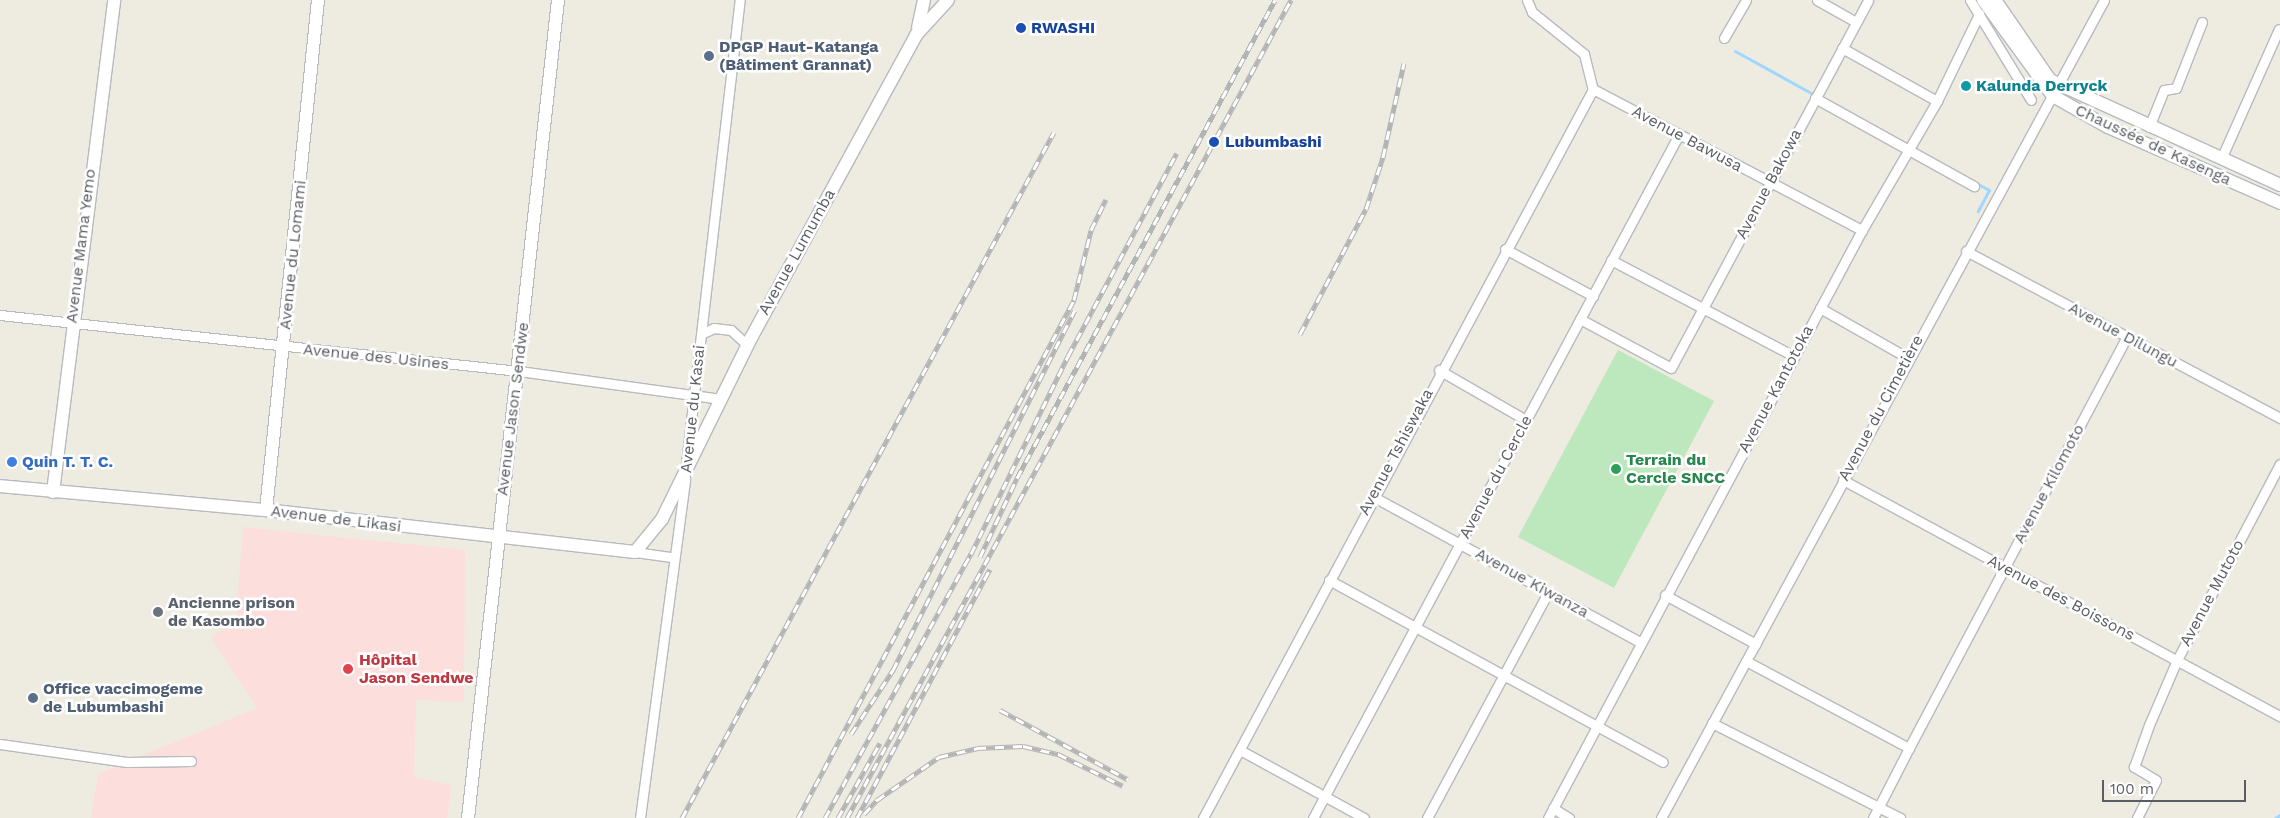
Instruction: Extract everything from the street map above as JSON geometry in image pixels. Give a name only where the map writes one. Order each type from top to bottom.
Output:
[{"type":"main road","name":"Avenue Mama Yemo","points":[[53,492],[71,323],[114,0]]},
{"type":"main road","name":"Avenue du Lomami","points":[[266,510],[318,0]]},
{"type":"main road","name":"Avenue Jason Sendwe","points":[[468,818],[498,538],[519,371],[558,0]]},
{"type":"main road","points":[[916,35],[924,0]]},
{"type":"main road","points":[[916,35],[947,0],[959,0]]},
{"type":"main road","name":"Chaussée de Kasenga","points":[[1983,0],[2056,91],[2108,127],[2280,203]]},
{"type":"main road","name":"Chaussée de Kasenga","points":[[1995,0],[2056,91],[2149,127],[2280,185]]},
{"type":"main road","name":"Avenue Lumumba","points":[[635,552],[655,529],[686,474],[747,345],[916,35]]},
{"type":"main road","name":"Avenue de Likasi","points":[[0,486],[266,510],[498,538],[635,552]]},
{"type":"street","name":"Avenue du Kasai","points":[[640,818],[672,556],[686,474],[740,0]]},
{"type":"street","points":[[1527,0],[1532,12],[1584,54],[1593,89]]},
{"type":"street","points":[[1724,38],[1746,0]]},
{"type":"street","points":[[1817,0],[1856,22]]},
{"type":"street","name":"Avenue Bakowa","points":[[1580,319],[1671,368],[1868,0]]},
{"type":"street","points":[[1970,0],[2031,100]]},
{"type":"street","name":"Avenue du Cimetière","points":[[1661,818],[1966,250],[2056,91],[2104,0]]},
{"type":"street","name":"Avenue Kantotoka","points":[[1548,818],[1665,595],[1862,230],[1937,101],[1979,14]]},
{"type":"street","points":[[2149,127],[2164,90],[2176,88],[2202,22]]},
{"type":"street","points":[[2221,159],[2279,29]]},
{"type":"street","points":[[1842,48],[1937,101]]},
{"type":"street","name":"Avenue Bawusa","points":[[1593,89],[1678,136],[1862,230]]},
{"type":"street","name":"Avenue Tshiswaka","points":[[1203,818],[1439,370],[1593,89]]},
{"type":"street","points":[[1815,98],[1974,186]]},
{"type":"street","name":"Avenue du Cercle","points":[[1314,818],[1678,136]]},
{"type":"street","points":[[1506,249],[1593,296]]},
{"type":"street","name":"Avenue Dilungu","points":[[1966,250],[2280,418]]},
{"type":"street","points":[[1612,260],[1794,356]]},
{"type":"street","points":[[1820,308],[1908,358]]},
{"type":"street","name":"Avenue des Usines","points":[[0,314],[284,348],[519,371],[695,392],[721,399]]},
{"type":"street","points":[[701,334],[714,328],[731,330],[747,345]]},
{"type":"street","name":"Avenue Kilomoto","points":[[1879,807],[2127,337]]},
{"type":"street","points":[[1439,370],[1526,420]]},
{"type":"street","name":"Avenue Mutoto","points":[[2138,818],[2156,780],[2134,767],[2149,725],[2177,660],[2280,464]]},
{"type":"street","name":"Avenue des Boissons","points":[[1843,480],[2280,716]]},
{"type":"street","name":"Avenue Kiwanza","points":[[1372,496],[1640,642]]},
{"type":"street","name":"Avenue de Likasi","points":[[635,552],[672,556]]},
{"type":"street","points":[[1329,580],[1663,762]]},
{"type":"street","points":[[1427,818],[1548,592]]},
{"type":"street","points":[[1665,595],[1756,644]]},
{"type":"street","points":[[1746,661],[1909,748]]},
{"type":"street","points":[[1712,723],[1900,818]]},
{"type":"street","points":[[0,744],[126,762],[191,761]]},
{"type":"street","points":[[1240,750],[1364,818]]},
{"type":"street","points":[[1873,818],[1879,807]]},
{"type":"street","points":[[1553,808],[1569,818]]},
{"type":"shaded area","name":"Hôpital Jason Sendwe","points":[[243,527],[465,550],[464,702],[416,700],[414,777],[451,785],[447,818],[91,818],[98,774],[257,708],[211,638],[236,619]]},
{"type":"green space","name":"Terrain du Cercle SNCC","points":[[1618,350],[1714,401],[1614,588],[1518,537]]},
{"type":"waterway","points":[[1735,51],[1811,93]]},
{"type":"waterway","points":[[1974,182],[1989,190],[1978,211]]},
{"type":"waterway","points":[[2275,818],[2280,815]]},
{"type":"railway","points":[[980,557],[1017,478],[1275,0]]},
{"type":"railway","points":[[847,818],[1291,0]]},
{"type":"railway","points":[[1300,334],[1366,209],[1383,157],[1404,63]]},
{"type":"railway","points":[[682,818],[1054,132]]},
{"type":"railway","points":[[825,818],[971,554],[1068,356],[1177,153]]},
{"type":"railway","points":[[798,818],[1074,300],[1091,230],[1106,199]]},
{"type":"railway","points":[[851,734],[893,670],[1075,310]]},
{"type":"railway","points":[[857,818],[990,569]]},
{"type":"railway","points":[[1000,710],[1127,779]]},
{"type":"railway","points":[[838,818],[880,743]]},
{"type":"railway","points":[[864,814],[877,800],[939,757],[977,748],[1023,746],[1058,754],[1123,786]]},
{"type":"place","name":"RWASHI","points":[[1021,28]]},
{"type":"place","name":"DPGP Haut-Katanga (Bâtiment Grannat)","points":[[709,56]]},
{"type":"place","name":"Kalunda Derryck","points":[[1966,86]]},
{"type":"place","name":"Lubumbashi","points":[[1214,142]]},
{"type":"place","name":"Quin T. T. C.","points":[[12,462]]},
{"type":"place","name":"Terrain du Cercle SNCC","points":[[1616,469]]},
{"type":"place","name":"Ancienne prison de Kasombo","points":[[158,612]]},
{"type":"place","name":"Hôpital Jason Sendwe","points":[[348,669]]},
{"type":"place","name":"Office vaccimogeme de Lubumbashi","points":[[33,698]]}]
